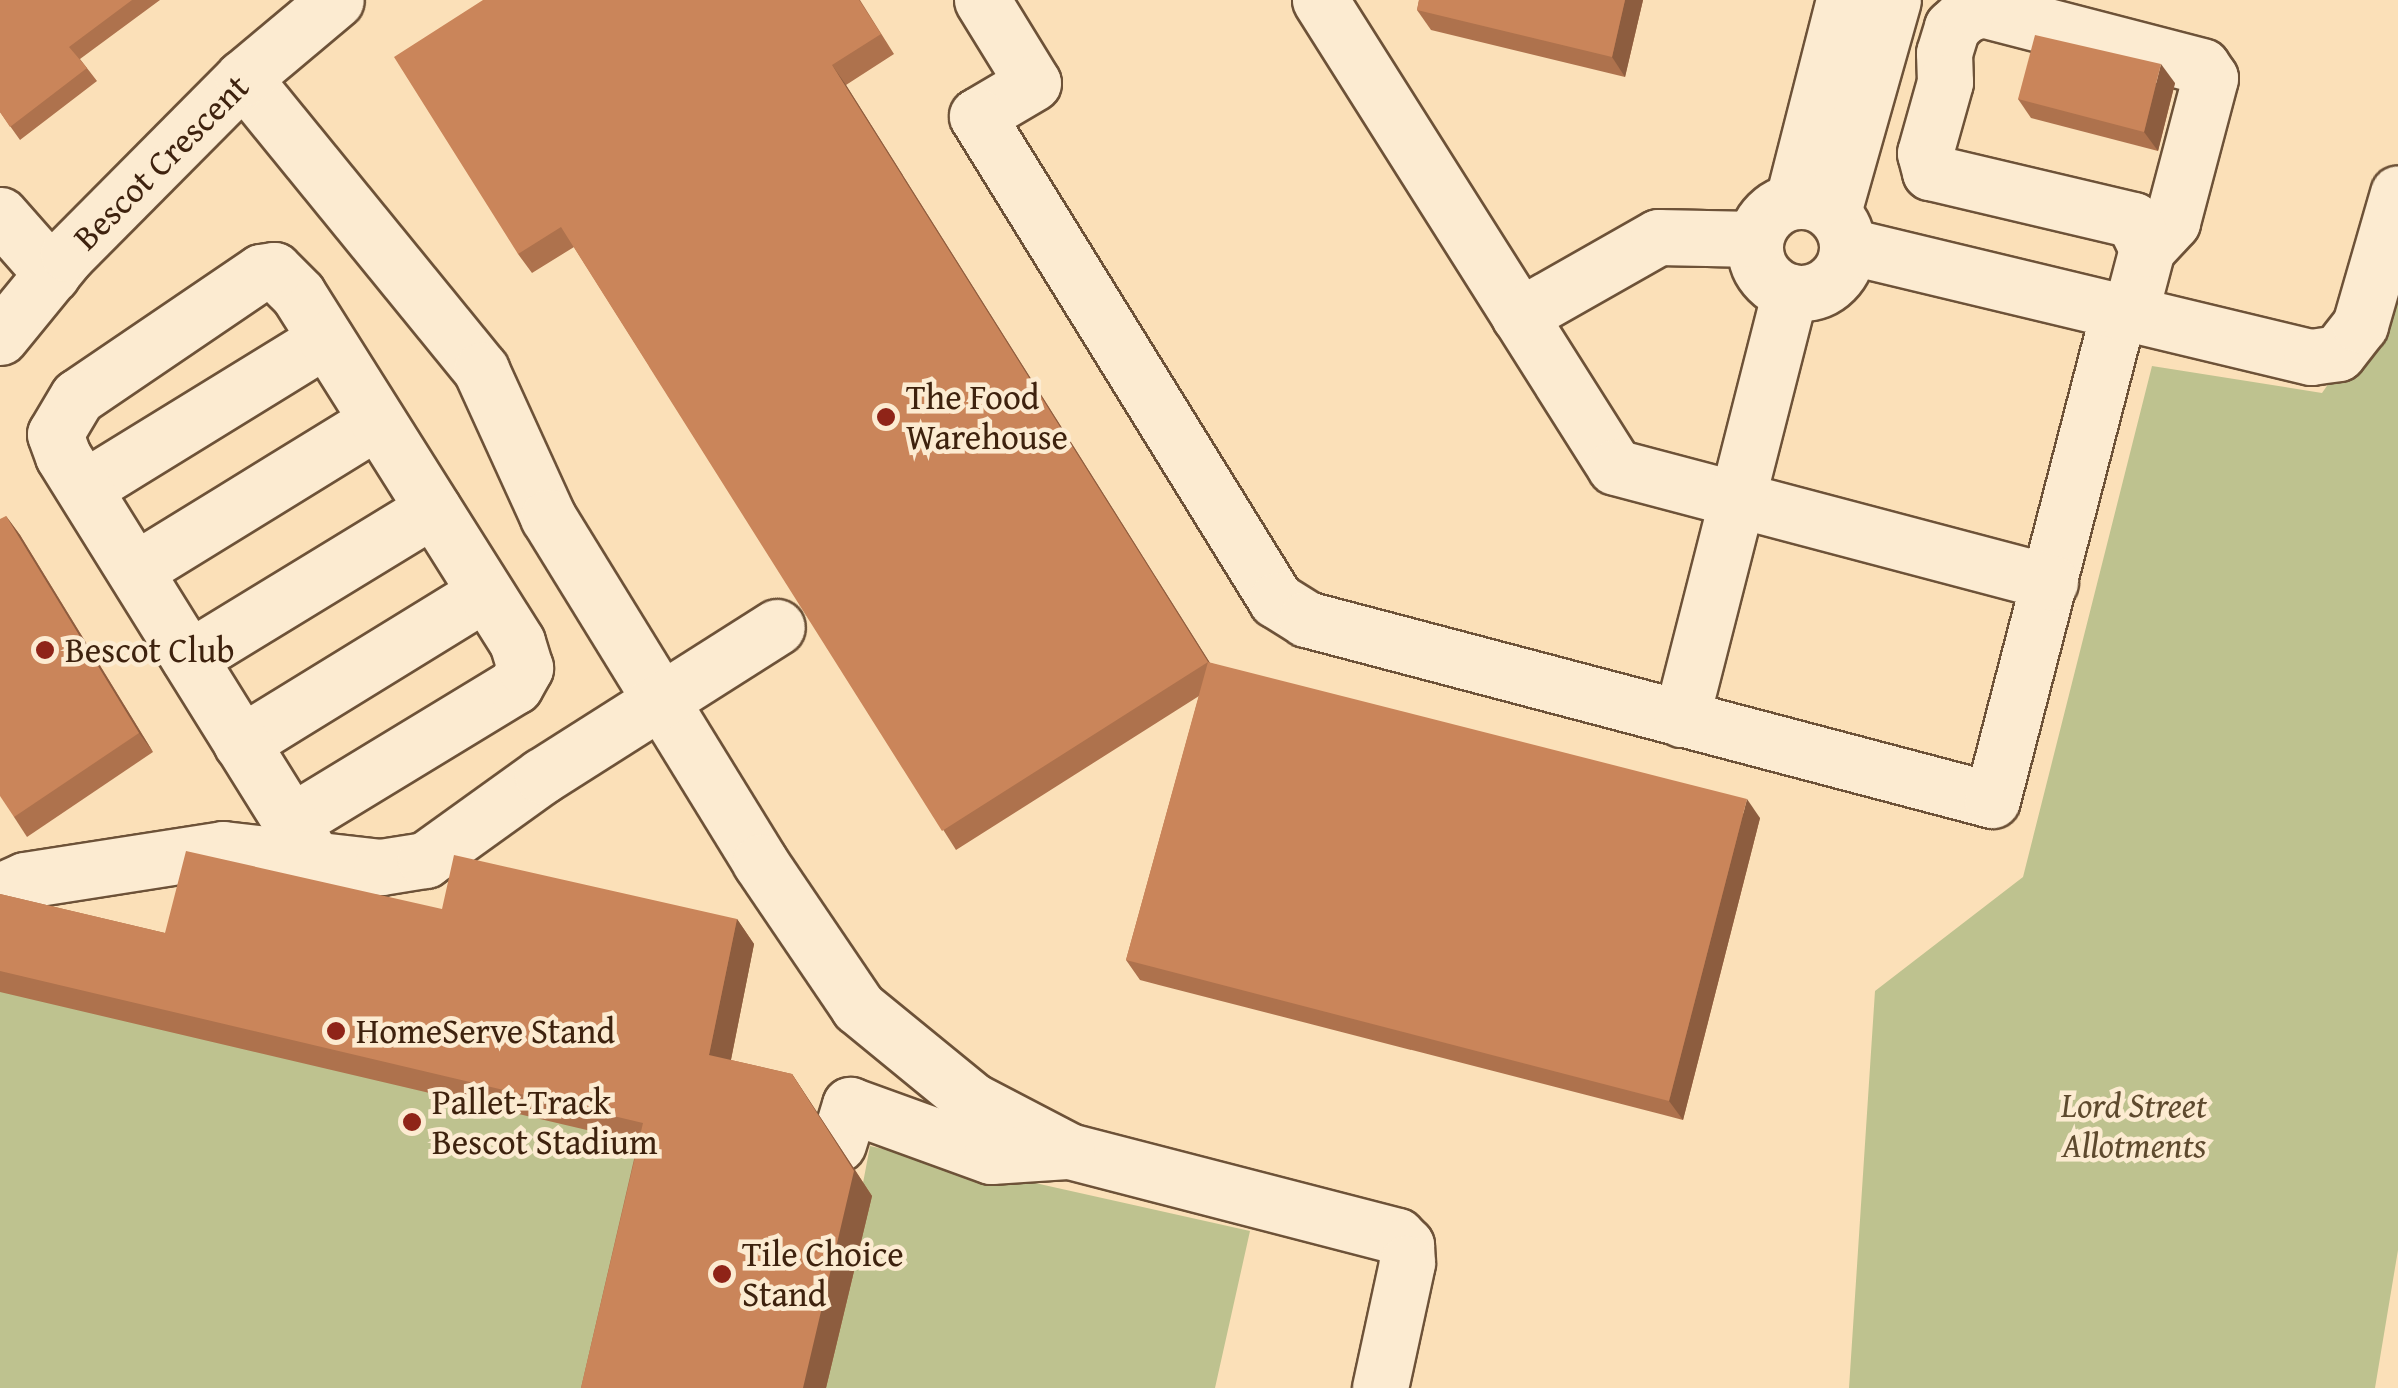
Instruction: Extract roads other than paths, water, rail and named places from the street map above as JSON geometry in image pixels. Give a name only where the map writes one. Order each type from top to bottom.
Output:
[{"type":"street","name":"Bescot Crescent","points":[[0,337],[52,274],[243,78],[336,0]]},
{"type":"street","points":[[982,0],[1033,83],[977,116],[1276,600],[1306,619],[1992,800],[2124,316],[2147,249],[2172,222],[2210,78],[2202,66],[1982,9],[1952,28],[1925,154],[1940,174],[2134,220],[2147,249]]},
{"type":"street","points":[[1320,0],[1615,467],[2050,582]]},
{"type":"street","points":[[1844,0],[1825,219],[1830,283],[1790,292],[1766,278],[1755,239],[1767,214],[1825,219],[2124,316],[2311,357],[2338,353],[2360,326],[2398,193]]},
{"type":"street","points":[[1825,219],[1893,0]]},
{"type":"street","points":[[243,78],[480,370],[548,517],[664,700],[760,862],[858,1006],[973,1101],[1070,1151],[1397,1236],[1407,1262],[1380,1388]]},
{"type":"street","points":[[0,214],[52,274]]},
{"type":"street","points":[[1519,316],[1658,237],[1755,239]]},
{"type":"street","points":[[274,270],[286,280],[326,340],[517,642],[525,668],[515,686],[302,840],[54,434],[77,397],[262,272],[274,270]]},
{"type":"street","points":[[1682,718],[1790,292]]},
{"type":"street","points":[[84,488],[326,340]]},
{"type":"street","points":[[134,570],[377,421]]},
{"type":"street","points":[[189,658],[433,509]]},
{"type":"street","points":[[242,743],[486,593]]},
{"type":"street","points":[[0,891],[26,880],[302,840],[381,868],[426,860],[542,776],[777,628]]},
{"type":"street","points":[[838,1144],[850,1105],[991,1156],[1070,1151]]},
{"type":"place","name":"The Food Warehouse","points":[[886,417]]},
{"type":"place","name":"Bescot Club","points":[[45,650]]},
{"type":"place","name":"HomeServe Stand","points":[[336,1031]]},
{"type":"place","name":"Pallet-Track Bescot Stadium","points":[[412,1122]]},
{"type":"place","name":"Tile Choice Stand","points":[[722,1274]]},
{"type":"park label","name":"Lord Street Allotments","points":[[2134,1125]]}]
